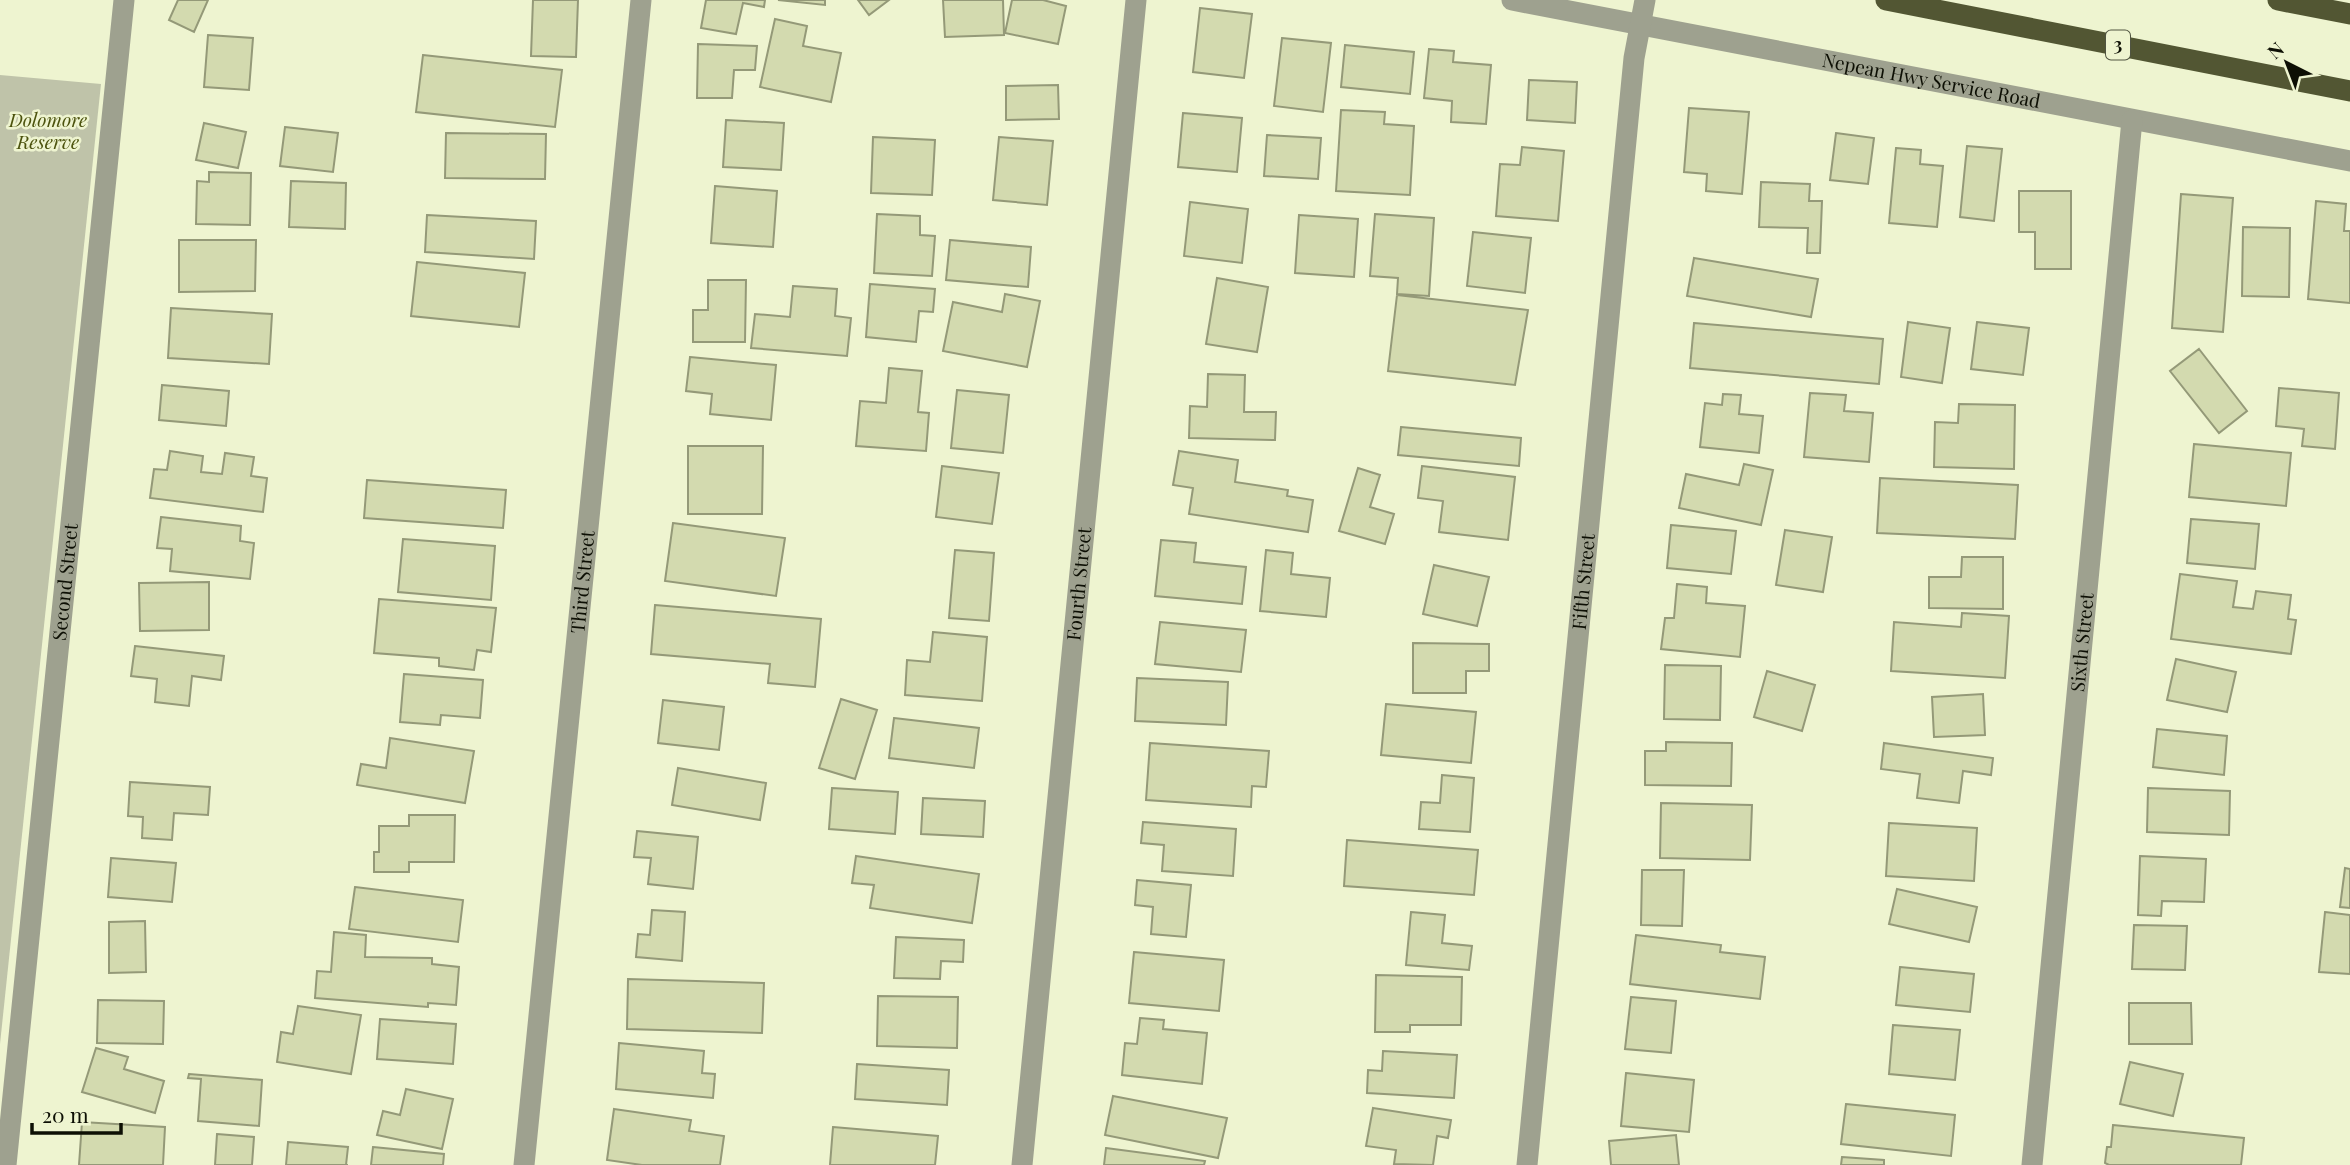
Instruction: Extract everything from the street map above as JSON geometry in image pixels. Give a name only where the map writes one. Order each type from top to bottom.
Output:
[{"type":"highway","name":"3","points":[[1886,0],[2350,91]]},
{"type":"highway","points":[[2277,0],[2350,14]]},
{"type":"street","name":"Second Street","points":[[6,1165],[124,0]]},
{"type":"street","name":"Third Street","points":[[524,1165],[641,0]]},
{"type":"street","name":"Fourth Street","points":[[1023,1165],[1136,0]]},
{"type":"street","name":"Nepean Hwy Service Road","points":[[1512,0],[2350,161]]},
{"type":"street","name":"Fifth Street","points":[[1527,1165],[1639,24],[1645,0]]},
{"type":"street","name":"Sixth Street","points":[[2032,1165],[2133,120]]},
{"type":"green space","name":"Dolomore Reserve","points":[[0,75],[101,84],[0,1044]]},
{"type":"building","points":[[178,0],[208,0],[194,32],[169,20]]},
{"type":"building","points":[[533,0],[578,0],[576,57],[531,56]]},
{"type":"building","points":[[706,0],[765,0],[764,7],[743,3],[736,34],[701,28]]},
{"type":"building","points":[[778,0],[825,0],[825,5]]},
{"type":"building","points":[[858,0],[889,0],[869,15]]},
{"type":"building","points":[[943,0],[1003,0],[1004,35],[945,37]]},
{"type":"building","points":[[1012,0],[1043,0],[1066,6],[1058,44],[1005,33]]},
{"type":"building","points":[[1200,8],[1252,14],[1244,78],[1193,72]]},
{"type":"building","points":[[775,19],[807,26],[803,46],[841,53],[831,102],[760,87]]},
{"type":"building","points":[[208,35],[253,38],[249,90],[204,87]]},
{"type":"building","points":[[1282,38],[1331,43],[1323,112],[1274,106]]},
{"type":"building","points":[[698,44],[757,46],[755,70],[734,70],[732,98],[697,98]]},
{"type":"building","points":[[1345,45],[1414,52],[1410,94],[1341,87]]},
{"type":"building","points":[[1429,49],[1454,51],[1453,62],[1491,65],[1486,124],[1451,122],[1452,101],[1424,98]]},
{"type":"building","points":[[423,55],[562,70],[555,127],[416,112]]},
{"type":"building","points":[[1529,80],[1577,82],[1575,123],[1527,120]]},
{"type":"building","points":[[1058,85],[1059,119],[1006,120],[1006,86]]},
{"type":"building","points":[[1689,108],[1749,112],[1742,194],[1706,191],[1707,174],[1684,172]]},
{"type":"building","points":[[1341,110],[1385,112],[1384,124],[1414,126],[1410,195],[1336,191]]},
{"type":"building","points":[[1183,113],[1242,118],[1237,172],[1178,167]]},
{"type":"building","points":[[726,120],[784,123],[781,170],[723,167]]},
{"type":"building","points":[[204,123],[246,132],[238,168],[196,160]]},
{"type":"building","points":[[285,127],[338,133],[333,172],[280,166]]},
{"type":"building","points":[[446,133],[546,134],[545,179],[445,178]]},
{"type":"building","points":[[1836,133],[1874,138],[1868,184],[1830,180]]},
{"type":"building","points":[[1267,135],[1321,138],[1318,179],[1264,176]]},
{"type":"building","points":[[873,137],[935,140],[932,195],[871,193]]},
{"type":"building","points":[[999,137],[1053,141],[1047,205],[993,200]]},
{"type":"building","points":[[1967,146],[2002,149],[1994,221],[1960,217]]},
{"type":"building","points":[[1522,147],[1564,151],[1558,221],[1496,216],[1500,164],[1520,165]]},
{"type":"building","points":[[1896,148],[1921,150],[1920,164],[1943,166],[1937,227],[1889,223]]},
{"type":"building","points":[[209,172],[251,173],[250,225],[196,224],[197,181],[209,182]]},
{"type":"building","points":[[291,181],[346,183],[345,229],[289,227]]},
{"type":"building","points":[[1761,182],[1810,184],[1809,201],[1822,201],[1820,253],[1807,253],[1808,228],[1759,227]]},
{"type":"building","points":[[715,186],[777,191],[773,247],[711,243]]},
{"type":"building","points":[[2019,191],[2071,191],[2071,269],[2035,269],[2035,232],[2019,232]]},
{"type":"building","points":[[2181,194],[2233,198],[2223,332],[2172,328]]},
{"type":"building","points":[[2316,201],[2346,204],[2344,231],[2350,231],[2350,303],[2308,299]]},
{"type":"building","points":[[1190,202],[1248,209],[1242,263],[1184,256]]},
{"type":"building","points":[[877,214],[920,216],[920,235],[935,236],[932,276],[874,273]]},
{"type":"building","points":[[1375,214],[1434,218],[1429,296],[1397,294],[1398,278],[1370,276]]},
{"type":"building","points":[[427,215],[536,221],[534,259],[425,252]]},
{"type":"building","points":[[1299,215],[1358,219],[1354,277],[1295,273]]},
{"type":"building","points":[[2243,227],[2290,228],[2289,297],[2242,296]]},
{"type":"building","points":[[1473,232],[1531,238],[1525,293],[1467,286]]},
{"type":"building","points":[[179,240],[256,240],[255,291],[179,292]]},
{"type":"building","points":[[950,240],[1031,247],[1028,287],[946,280]]},
{"type":"building","points":[[1694,258],[1818,279],[1811,317],[1687,296]]},
{"type":"building","points":[[417,262],[525,273],[519,327],[411,316]]},
{"type":"building","points":[[1217,278],[1268,287],[1257,352],[1206,344]]},
{"type":"building","points":[[708,280],[746,280],[745,342],[693,342],[693,310],[708,310]]},
{"type":"building","points":[[870,284],[935,289],[933,312],[919,311],[916,342],[866,337]]},
{"type":"building","points":[[793,286],[837,289],[835,316],[851,318],[847,356],[751,348],[755,314],[790,317]]},
{"type":"building","points":[[1005,294],[1040,301],[1027,367],[943,351],[953,302],[1002,312]]},
{"type":"building","points":[[1397,295],[1528,310],[1515,385],[1388,371]]},
{"type":"building","points":[[171,308],[272,314],[269,364],[168,358]]},
{"type":"building","points":[[1908,322],[1950,328],[1942,383],[1901,377]]},
{"type":"building","points":[[1977,322],[2029,328],[2023,375],[1971,369]]},
{"type":"building","points":[[1694,323],[1883,339],[1879,384],[1690,368]]},
{"type":"building","points":[[2199,349],[2247,411],[2219,433],[2170,371]]},
{"type":"building","points":[[690,357],[776,365],[771,420],[710,414],[712,394],[686,391]]},
{"type":"building","points":[[889,368],[922,371],[918,412],[929,413],[926,451],[856,446],[860,401],[886,403]]},
{"type":"building","points":[[1208,374],[1245,375],[1244,412],[1276,412],[1275,440],[1189,438],[1190,406],[1207,407]]},
{"type":"building","points":[[162,385],[229,391],[226,426],[159,420]]},
{"type":"building","points":[[2279,388],[2339,393],[2335,449],[2302,446],[2304,429],[2276,426]]},
{"type":"building","points":[[957,390],[1009,395],[1003,453],[951,448]]},
{"type":"building","points":[[1810,393],[1846,395],[1844,411],[1873,413],[1869,462],[1804,457]]},
{"type":"building","points":[[1723,394],[1741,395],[1739,414],[1763,416],[1759,453],[1700,447],[1705,403],[1722,405]]},
{"type":"building","points":[[1959,404],[2015,405],[2014,469],[1934,467],[1935,422],[1958,423]]},
{"type":"building","points":[[1401,427],[1521,438],[1519,466],[1398,455]]},
{"type":"building","points":[[2194,444],[2291,453],[2286,506],[2189,497]]},
{"type":"building","points":[[688,446],[763,446],[762,514],[688,514]]},
{"type":"building","points":[[170,451],[203,456],[201,472],[222,474],[225,453],[254,457],[251,476],[267,478],[263,512],[150,498],[154,469],[167,470]]},
{"type":"building","points":[[1179,451],[1238,460],[1235,482],[1288,490],[1287,496],[1313,500],[1308,532],[1189,514],[1193,488],[1173,485]]},
{"type":"building","points":[[1744,464],[1773,470],[1761,525],[1679,508],[1686,474],[1739,485]]},
{"type":"building","points":[[942,466],[999,473],[992,524],[936,517]]},
{"type":"building","points":[[1422,466],[1515,477],[1508,540],[1439,532],[1443,501],[1418,498]]},
{"type":"building","points":[[1358,468],[1380,475],[1370,507],[1394,514],[1385,544],[1339,531]]},
{"type":"building","points":[[1880,478],[2018,485],[2015,539],[1877,533]]},
{"type":"building","points":[[367,480],[506,490],[503,528],[364,518]]},
{"type":"building","points":[[161,517],[241,526],[240,541],[254,543],[250,579],[170,571],[172,549],[157,548]]},
{"type":"building","points":[[2191,519],[2259,524],[2255,569],[2187,563]]},
{"type":"building","points":[[673,523],[785,538],[776,596],[665,581]]},
{"type":"building","points":[[1671,525],[1736,531],[1731,574],[1667,568]]},
{"type":"building","points":[[1785,530],[1832,537],[1823,592],[1776,585]]},
{"type":"building","points":[[403,539],[495,546],[491,600],[398,592]]},
{"type":"building","points":[[1161,540],[1196,543],[1194,562],[1246,567],[1242,604],[1155,596]]},
{"type":"building","points":[[955,550],[994,553],[989,621],[949,618]]},
{"type":"building","points":[[1266,550],[1293,553],[1291,574],[1330,578],[1326,617],[1260,611]]},
{"type":"building","points":[[1962,557],[2003,557],[2003,609],[1929,608],[1929,577],[1961,577]]},
{"type":"building","points":[[1434,565],[1489,577],[1477,626],[1423,614]]},
{"type":"building","points":[[2180,574],[2237,581],[2233,607],[2253,609],[2256,591],[2291,595],[2288,619],[2296,620],[2291,654],[2171,639]]},
{"type":"building","points":[[209,582],[209,630],[140,631],[139,583]]},
{"type":"building","points":[[1677,584],[1707,587],[1706,603],[1745,606],[1740,657],[1661,649],[1665,618],[1674,618]]},
{"type":"building","points":[[379,599],[496,608],[491,652],[477,650],[474,670],[439,666],[439,658],[374,653]]},
{"type":"building","points":[[655,605],[821,619],[815,687],[768,683],[770,664],[651,654]]},
{"type":"building","points":[[1962,613],[2009,616],[2005,678],[1891,671],[1894,622],[1961,627]]},
{"type":"building","points":[[1160,622],[1246,630],[1241,672],[1155,664]]},
{"type":"building","points":[[933,632],[987,637],[982,701],[905,695],[907,660],[930,662]]},
{"type":"building","points":[[1413,643],[1489,644],[1489,671],[1466,671],[1466,693],[1413,693]]},
{"type":"building","points":[[135,646],[224,656],[221,680],[192,676],[189,706],[155,702],[157,679],[131,676]]},
{"type":"building","points":[[2176,659],[2236,672],[2227,712],[2167,700]]},
{"type":"building","points":[[1665,665],[1721,666],[1720,720],[1664,719]]},
{"type":"building","points":[[1767,671],[1815,685],[1802,731],[1754,717]]},
{"type":"building","points":[[404,674],[483,680],[480,718],[441,715],[440,725],[400,722]]},
{"type":"building","points":[[1137,678],[1228,682],[1226,725],[1135,721]]},
{"type":"building","points":[[1983,694],[1985,735],[1934,737],[1932,697]]},
{"type":"building","points":[[841,699],[877,710],[855,779],[819,768]]},
{"type":"building","points":[[663,700],[724,707],[719,750],[658,743]]},
{"type":"building","points":[[1386,704],[1476,712],[1471,763],[1381,755]]},
{"type":"building","points":[[894,718],[979,728],[974,768],[889,758]]},
{"type":"building","points":[[2157,729],[2227,736],[2224,775],[2153,767]]},
{"type":"building","points":[[390,738],[474,751],[465,803],[357,785],[361,764],[386,768]]},
{"type":"building","points":[[1666,742],[1732,743],[1731,786],[1645,785],[1645,751],[1666,751]]},
{"type":"building","points":[[1150,743],[1269,751],[1266,787],[1252,786],[1251,807],[1146,800]]},
{"type":"building","points":[[1884,743],[1993,758],[1991,775],[1963,771],[1959,803],[1917,798],[1920,774],[1881,769]]},
{"type":"building","points":[[678,768],[766,783],[760,820],[672,805]]},
{"type":"building","points":[[1442,775],[1474,778],[1470,832],[1419,829],[1421,802],[1440,803]]},
{"type":"building","points":[[130,782],[210,787],[208,815],[174,813],[172,840],[142,838],[143,817],[128,816]]},
{"type":"building","points":[[832,788],[898,792],[895,834],[829,829]]},
{"type":"building","points":[[2148,788],[2230,791],[2229,835],[2147,832]]},
{"type":"building","points":[[923,798],[985,801],[983,837],[921,834]]},
{"type":"building","points":[[1661,803],[1752,805],[1750,860],[1660,858]]},
{"type":"building","points":[[409,815],[455,815],[454,862],[409,862],[409,872],[374,872],[374,852],[379,852],[379,826],[409,826]]},
{"type":"building","points":[[1143,822],[1236,829],[1233,876],[1162,871],[1164,845],[1141,843]]},
{"type":"building","points":[[1889,823],[1977,828],[1974,881],[1886,876]]},
{"type":"building","points":[[637,831],[698,837],[693,889],[648,884],[651,858],[634,857]]},
{"type":"building","points":[[1347,840],[1478,850],[1474,895],[1344,886]]},
{"type":"building","points":[[856,856],[979,874],[972,923],[870,908],[874,885],[852,883]]},
{"type":"building","points":[[2140,856],[2206,859],[2204,902],[2162,901],[2161,916],[2138,915]]},
{"type":"building","points":[[111,858],[176,863],[172,902],[108,897]]},
{"type":"building","points":[[2345,868],[2350,869],[2350,908],[2340,907]]},
{"type":"building","points":[[1642,870],[1684,870],[1682,926],[1641,925]]},
{"type":"building","points":[[1137,880],[1191,885],[1186,937],[1151,934],[1153,907],[1135,905]]},
{"type":"building","points":[[355,887],[463,900],[458,942],[349,929]]},
{"type":"building","points":[[1897,889],[1977,907],[1969,942],[1889,924]]},
{"type":"building","points":[[652,910],[685,912],[682,961],[636,957],[638,934],[650,935]]},
{"type":"building","points":[[1411,912],[1445,915],[1442,943],[1472,946],[1469,970],[1406,965]]},
{"type":"building","points":[[2325,912],[2350,915],[2350,974],[2319,972]]},
{"type":"building","points":[[145,921],[146,972],[109,973],[109,922]]},
{"type":"building","points":[[2134,925],[2187,926],[2185,970],[2132,969]]},
{"type":"building","points":[[334,932],[366,935],[365,957],[432,958],[432,964],[459,967],[456,1005],[428,1003],[428,1007],[315,998],[317,971],[331,972]]},
{"type":"building","points":[[1636,935],[1721,945],[1720,952],[1765,957],[1760,999],[1630,984]]},
{"type":"building","points":[[896,937],[964,940],[963,962],[941,961],[940,979],[894,978]]},
{"type":"building","points":[[1134,952],[1224,960],[1219,1011],[1129,1003]]},
{"type":"building","points":[[1900,967],[1974,974],[1970,1012],[1896,1005]]},
{"type":"building","points":[[1376,975],[1462,977],[1461,1025],[1410,1025],[1410,1032],[1375,1032]]},
{"type":"building","points":[[628,979],[764,983],[762,1033],[627,1029]]},
{"type":"building","points":[[878,996],[958,997],[957,1048],[877,1046]]},
{"type":"building","points":[[1631,997],[1676,1001],[1671,1053],[1625,1049]]},
{"type":"building","points":[[98,1000],[164,1001],[163,1044],[97,1043]]},
{"type":"building","points":[[2129,1003],[2191,1003],[2192,1044],[2129,1044]]},
{"type":"building","points":[[298,1006],[361,1015],[351,1074],[277,1062],[281,1032],[293,1034]]},
{"type":"building","points":[[1140,1018],[1164,1020],[1163,1029],[1207,1033],[1202,1084],[1122,1075],[1125,1043],[1137,1044]]},
{"type":"building","points":[[380,1019],[456,1024],[453,1064],[377,1059]]},
{"type":"building","points":[[1893,1025],[1960,1030],[1955,1080],[1889,1074]]},
{"type":"building","points":[[619,1043],[704,1051],[702,1073],[715,1074],[713,1098],[616,1089]]},
{"type":"building","points":[[96,1048],[128,1057],[124,1069],[164,1081],[155,1113],[82,1092]]},
{"type":"building","points":[[1383,1051],[1457,1055],[1454,1098],[1367,1093],[1368,1070],[1382,1071]]},
{"type":"building","points":[[2130,1062],[2183,1074],[2173,1116],[2120,1104]]},
{"type":"building","points":[[857,1064],[949,1070],[947,1105],[855,1099]]},
{"type":"building","points":[[1626,1073],[1694,1080],[1689,1132],[1621,1126]]},
{"type":"building","points":[[189,1074],[262,1080],[259,1126],[198,1121],[201,1079],[188,1078]]},
{"type":"building","points":[[406,1089],[453,1099],[442,1149],[377,1135],[383,1111],[400,1115]]},
{"type":"building","points":[[1113,1096],[1227,1118],[1218,1158],[1105,1135]]},
{"type":"building","points":[[1846,1104],[1955,1115],[1951,1156],[1841,1144]]},
{"type":"building","points":[[1373,1108],[1451,1120],[1448,1138],[1437,1136],[1433,1165],[1394,1164],[1396,1150],[1366,1146]]},
{"type":"building","points":[[614,1109],[691,1120],[689,1131],[724,1136],[720,1165],[642,1165],[607,1160]]},
{"type":"building","points":[[82,1122],[165,1127],[163,1165],[79,1165]]},
{"type":"building","points":[[2113,1125],[2244,1138],[2241,1165],[2109,1165],[2105,1163],[2107,1147],[2111,1147]]},
{"type":"building","points":[[833,1127],[938,1136],[935,1165],[830,1165]]},
{"type":"building","points":[[217,1134],[254,1137],[252,1165],[215,1165]]},
{"type":"building","points":[[1676,1135],[1679,1165],[1611,1165],[1609,1141]]},
{"type":"building","points":[[288,1142],[348,1147],[346,1165],[286,1165]]},
{"type":"building","points":[[373,1147],[444,1154],[443,1165],[371,1165]]},
{"type":"building","points":[[1106,1148],[1205,1161],[1204,1165],[1104,1165]]},
{"type":"building","points":[[1842,1157],[1884,1160],[1884,1165],[1841,1165]]}]
